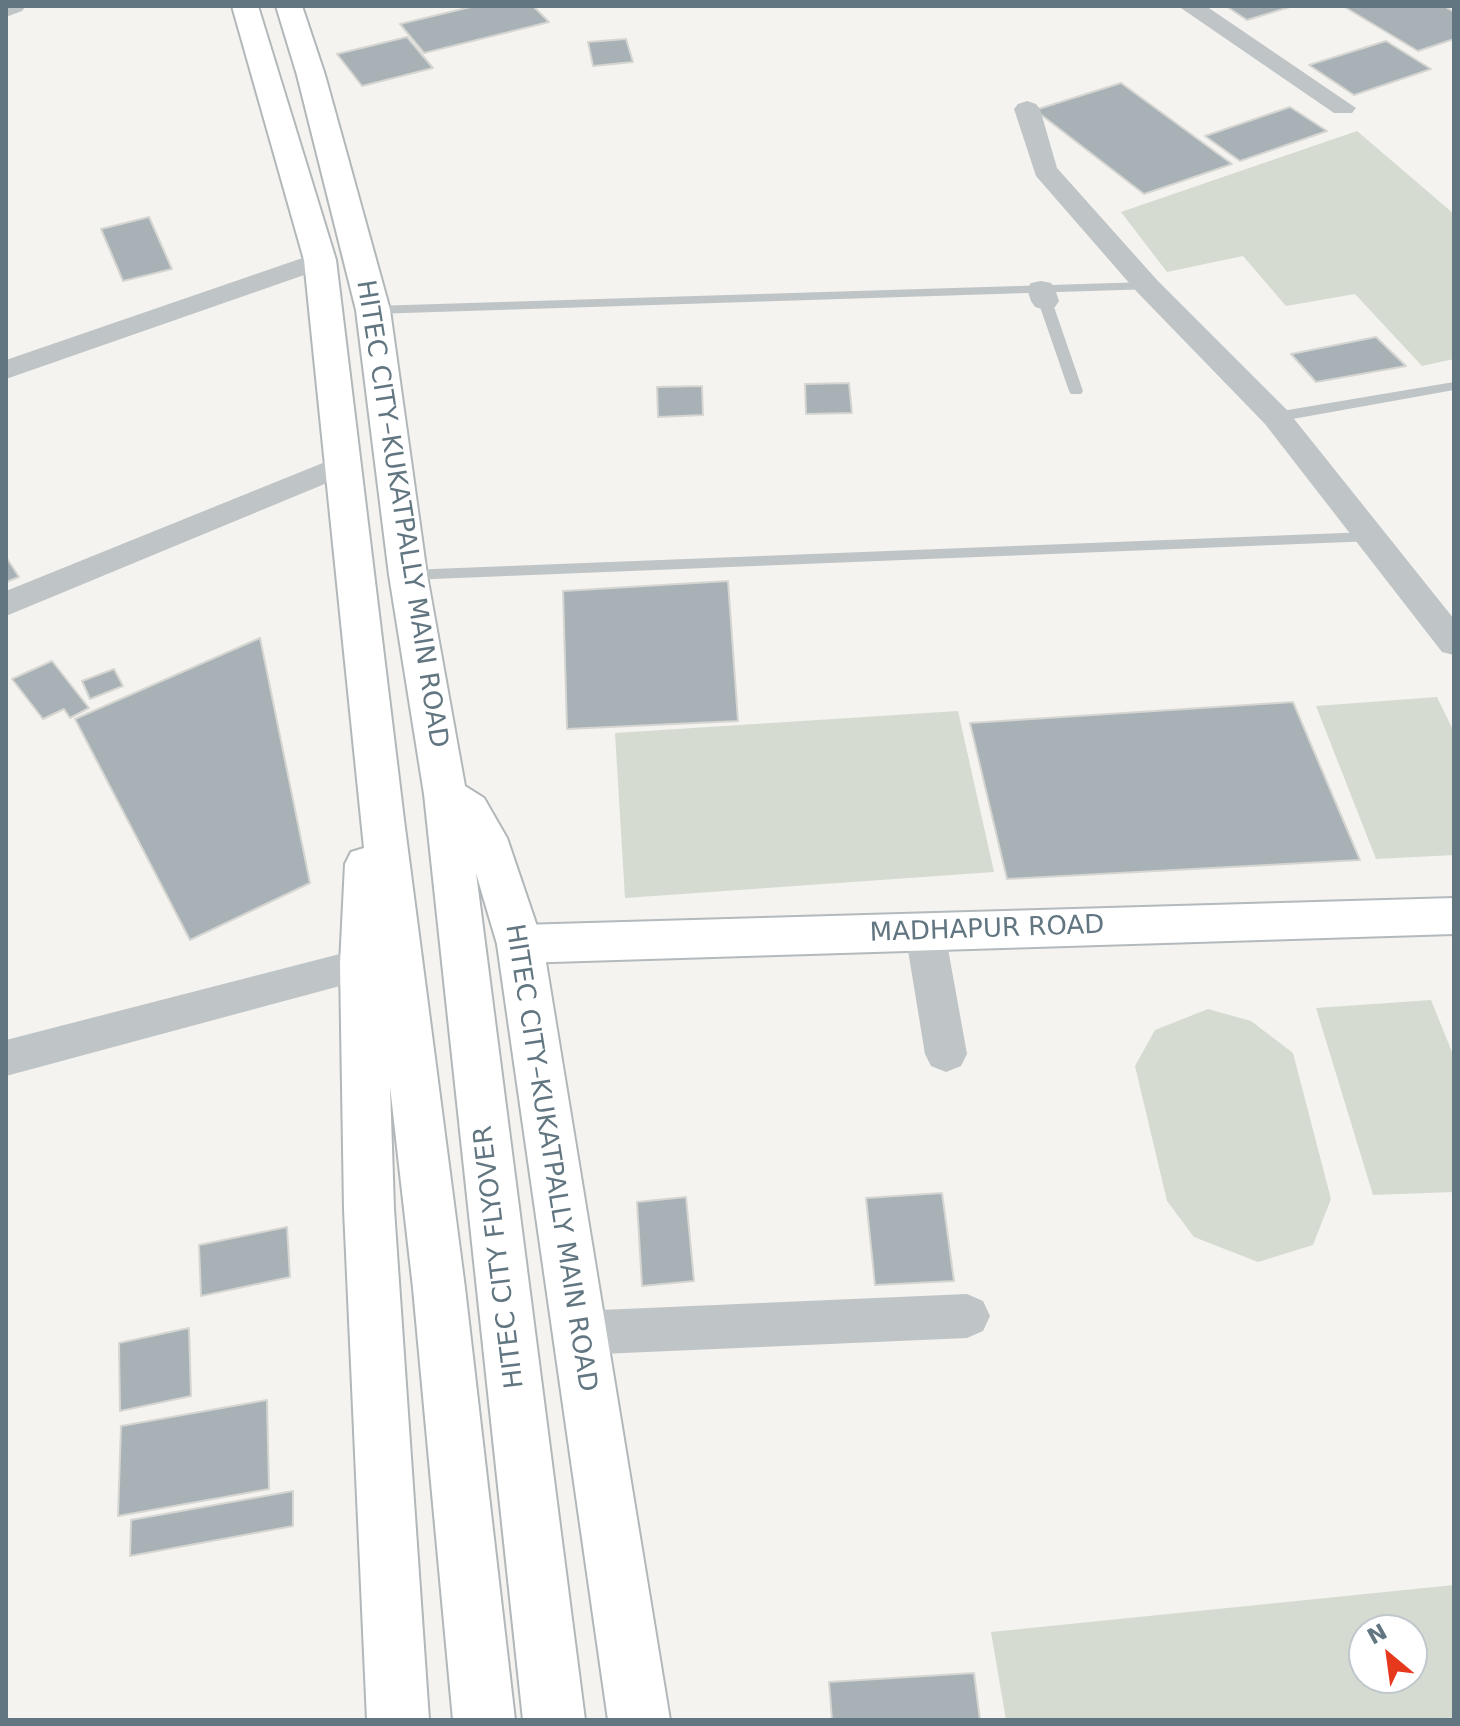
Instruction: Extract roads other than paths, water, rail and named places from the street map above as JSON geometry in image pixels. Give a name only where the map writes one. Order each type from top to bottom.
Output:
[{"type":"main road","name":"HITEC CITY–KUKATPALLY MAIN ROAD","points":[[245,6],[320,260],[382,820],[367,868],[363,964],[369,1209],[398,1720]]},
{"type":"main road","name":"HITEC CITY–KUKATPALLY MAIN ROAD","points":[[289,6],[311,75],[373,310],[408,575],[445,794],[469,810],[485,838],[520,944],[639,1720]]},
{"type":"main road","name":"HITEC CITY FLYOVER","points":[[445,794],[554,1720]]},
{"type":"main road","points":[[382,820],[438,1272],[484,1720]]},
{"type":"main road","name":"MADHAPUR ROAD","points":[[520,944],[1454,916]]},
{"type":"street","points":[[6,10],[14,6]]},
{"type":"street","points":[[1190,6],[1343,108]]},
{"type":"street","points":[[1027,109],[1045,170],[1147,286],[1276,417],[1454,643]]},
{"type":"street","points":[[6,370],[320,260]]},
{"type":"street","points":[[6,604],[345,464]]},
{"type":"street","points":[[925,932],[946,1054]]},
{"type":"street","points":[[6,1058],[363,964]]},
{"type":"street","points":[[578,1333],[967,1316]]},
{"type":"lane","points":[[373,310],[1043,295],[1147,286]]},
{"type":"lane","points":[[1043,295],[1076,391]]},
{"type":"lane","points":[[1276,417],[1454,386]]},
{"type":"lane","points":[[408,575],[1368,537]]}]
